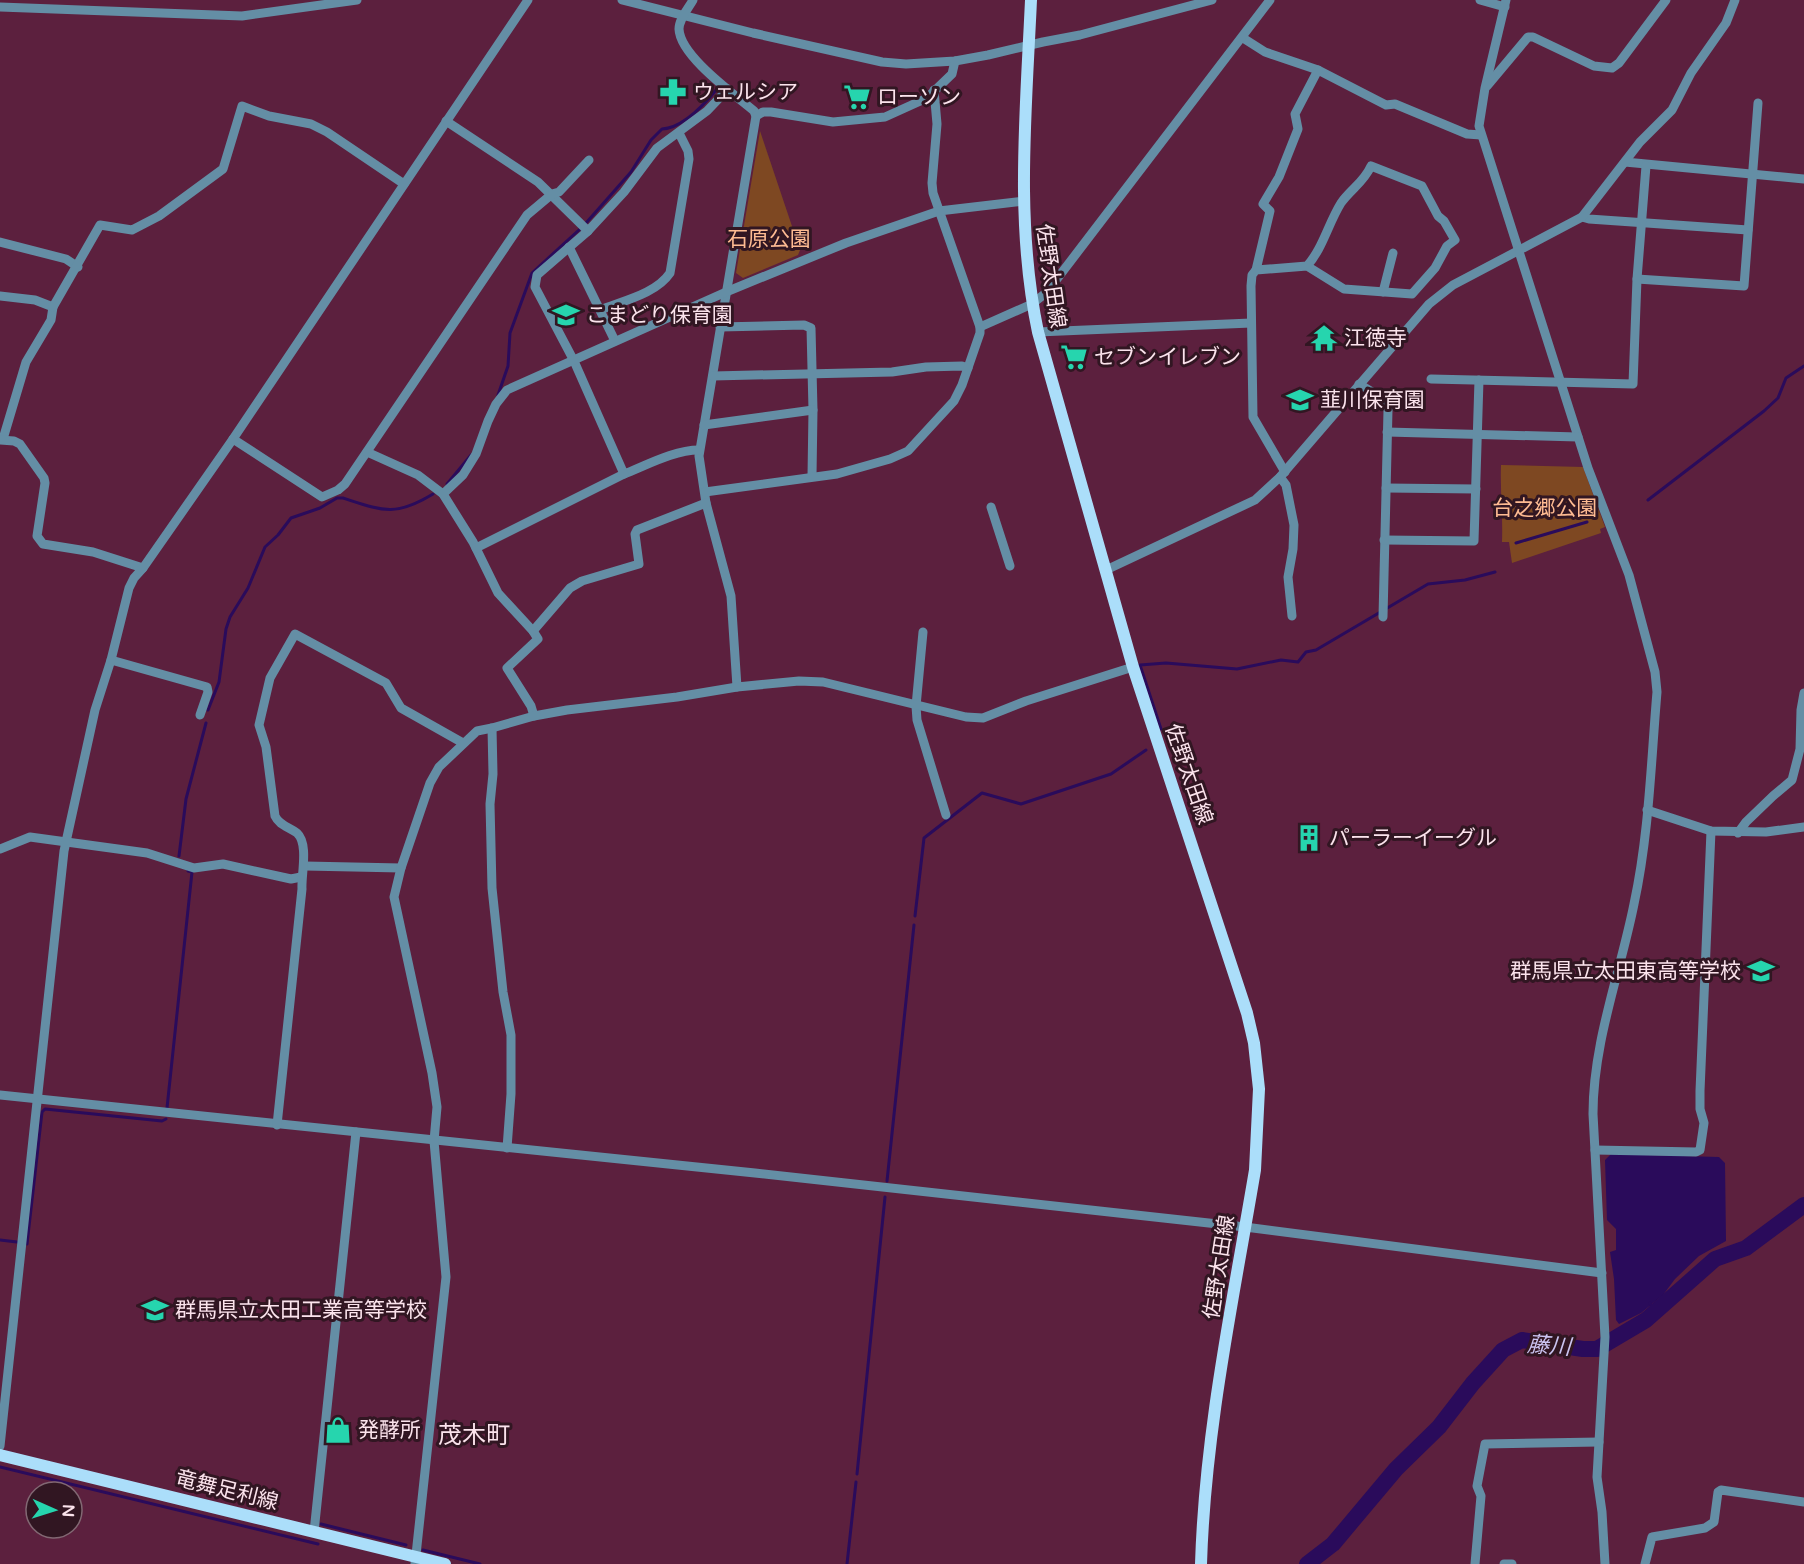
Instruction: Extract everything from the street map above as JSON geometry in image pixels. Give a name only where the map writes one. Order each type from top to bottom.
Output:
[{"type":"main road","name":"佐野太田線","points":[[1031,0],[1024,201],[1025,242],[1032,304],[1133,667],[1228,952],[1254,1043],[1259,1089],[1255,1170],[1208,1457],[1201,1564]]},
{"type":"main road","name":"竜舞足利線","points":[[0,1455],[314,1532],[416,1560],[445,1564]]},
{"type":"street","points":[[0,7],[242,16],[357,0]]},
{"type":"street","points":[[0,1446],[66,841],[95,710],[111,660],[129,588],[233,439],[528,0]]},
{"type":"street","points":[[622,0],[882,62],[906,64],[955,61],[1080,35],[1212,0]]},
{"type":"street","points":[[693,0],[679,28],[682,39],[701,66],[754,111],[756,116],[699,450],[706,503],[731,596],[737,687]]},
{"type":"street","points":[[980,327],[1032,304],[1047,292],[1270,0]]},
{"type":"street","points":[[1480,0],[1505,3],[1485,88],[1479,126],[1481,135],[1578,437],[1629,575],[1657,692],[1647,810],[1634,905],[1602,1033],[1593,1087],[1605,1340],[1597,1477],[1605,1564]]},
{"type":"street","points":[[1485,88],[1528,37],[1533,37],[1594,66],[1612,68],[1619,63],[1666,0]]},
{"type":"street","points":[[1106,570],[1255,500],[1283,474],[1429,304],[1453,285],[1582,217],[1640,142],[1672,110],[1691,72],[1726,23],[1735,0]]},
{"type":"street","points":[[1243,38],[1265,52],[1318,70],[1386,105],[1395,104],[1467,134],[1481,135]]},
{"type":"street","points":[[756,116],[763,112],[771,112],[833,122],[885,117],[921,102],[952,74],[955,61]]},
{"type":"street","points":[[1292,616],[1288,577],[1294,525],[1283,474],[1253,417],[1251,286],[1270,211],[1263,204],[1279,177],[1298,129],[1295,114],[1318,70]]},
{"type":"street","points":[[624,474],[574,361],[535,287],[537,275],[588,231],[624,192],[657,148],[679,134],[707,111],[728,89]]},
{"type":"street","points":[[705,492],[837,474],[890,459],[908,451],[954,401],[968,368],[980,327],[939,211],[932,183],[937,124],[934,90]]},
{"type":"street","points":[[1637,279],[1744,286],[1758,103]]},
{"type":"street","points":[[143,568],[93,552],[43,544],[37,536],[45,483],[20,444],[2,440],[26,362],[51,320],[53,307],[100,225],[132,230],[159,216],[223,169],[242,106],[268,116],[311,124],[327,132],[404,184]]},
{"type":"street","points":[[446,121],[538,182],[588,231]]},
{"type":"street","points":[[600,310],[647,291],[665,280],[670,273],[689,159],[688,151],[679,134]]},
{"type":"street","points":[[233,439],[322,497],[338,490],[367,452],[527,215],[552,194],[560,192],[589,160]]},
{"type":"street","points":[[1624,162],[1646,166],[1804,179]]},
{"type":"street","points":[[1256,270],[1307,267],[1344,289],[1412,294],[1435,268],[1447,246],[1455,240],[1444,221],[1438,216],[1422,186],[1371,166],[1366,178],[1341,203],[1317,254],[1307,267]]},
{"type":"street","points":[[1431,379],[1633,384],[1637,279],[1646,166]]},
{"type":"street","points":[[443,494],[463,475],[477,454],[488,421],[496,404],[507,390],[808,258],[939,211],[1024,201]]},
{"type":"street","points":[[1582,217],[1748,231]]},
{"type":"street","points":[[0,242],[66,259],[78,267]]},
{"type":"street","points":[[569,248],[615,341]]},
{"type":"street","points":[[1383,292],[1393,253]]},
{"type":"street","points":[[1415,290],[1429,304]]},
{"type":"street","points":[[0,296],[35,300],[53,307]]},
{"type":"street","points":[[1038,332],[1251,323]]},
{"type":"street","points":[[720,327],[808,325],[812,332],[812,476]]},
{"type":"street","points":[[713,376],[901,371],[926,367],[962,366],[968,368]]},
{"type":"street","points":[[1384,540],[1474,541],[1479,380]]},
{"type":"street","points":[[1359,384],[1384,399],[1388,410],[1383,612]]},
{"type":"street","points":[[704,425],[813,410]]},
{"type":"street","points":[[1388,432],[1578,437]]},
{"type":"street","points":[[476,548],[624,474],[671,456],[699,450]]},
{"type":"street","points":[[367,452],[418,475],[443,494],[476,548],[498,593],[533,630],[538,639],[507,668],[531,706],[534,716]]},
{"type":"street","points":[[1386,488],[1476,489]]},
{"type":"street","points":[[533,630],[570,588],[582,581],[639,564],[635,534],[637,530],[706,503]]},
{"type":"street","points":[[991,507],[1010,566]]},
{"type":"street","points":[[923,632],[916,706],[917,720],[946,815]]},
{"type":"street","points":[[277,1125],[302,889],[301,877],[305,866],[301,839],[298,834],[277,821],[275,816],[266,747],[259,725],[270,678],[295,634],[386,683],[401,708],[463,743]]},
{"type":"street","points":[[111,660],[207,687],[208,692],[200,715]]},
{"type":"street","points":[[416,1560],[446,1277],[434,1141],[437,1107],[432,1073],[394,897],[400,868],[430,783],[439,767],[477,731],[567,710],[799,681],[823,682],[916,706],[966,717],[983,718],[1026,701],[1133,667]]},
{"type":"street","points":[[1738,833],[1759,809],[1792,780],[1800,750],[1801,710],[1804,693]]},
{"type":"street","points":[[492,728],[493,774],[490,804],[492,888],[503,992],[511,1035],[511,1094],[507,1148]]},
{"type":"street","points":[[1647,810],[1711,831],[1738,833],[1804,827]]},
{"type":"street","points":[[1595,1149],[1696,1152],[1700,1150],[1704,1123],[1700,1109],[1700,1091],[1711,831]]},
{"type":"street","points":[[0,849],[30,837],[147,853],[194,868],[223,864],[291,879],[301,877]]},
{"type":"street","points":[[305,866],[400,868]]},
{"type":"street","points":[[0,1095],[1245,1227],[1602,1273]]},
{"type":"street","points":[[314,1532],[356,1132]]},
{"type":"street","points":[[1475,1564],[1481,1496],[1477,1486],[1485,1444],[1599,1442]]},
{"type":"street","points":[[1645,1564],[1652,1538],[1705,1528],[1714,1522],[1718,1492],[1721,1490],[1804,1502]]},
{"type":"street","points":[[1504,1564],[1512,1564]]},
{"type":"green space","name":"石原公園","points":[[760,131],[800,250],[798,255],[743,278],[736,273]]},
{"type":"green space","name":"台之郷公園","points":[[1501,465],[1583,467],[1605,527],[1600,529],[1601,533],[1512,563],[1509,542],[1502,542]]},
{"type":"shaded area","points":[[1611,1154],[1719,1157],[1725,1163],[1726,1241],[1699,1256],[1675,1279],[1663,1295],[1641,1313],[1619,1324],[1616,1320],[1610,1252],[1616,1250],[1616,1229],[1607,1220],[1605,1160]]},
{"type":"waterway","points":[[586,223],[631,172],[651,140],[662,129],[677,125],[692,115],[716,90]]},
{"type":"waterway","points":[[498,395],[508,366],[510,333],[532,273],[580,229]]},
{"type":"waterway","points":[[1648,500],[1764,411],[1778,398],[1786,378],[1804,366]]},
{"type":"waterway","points":[[447,484],[471,455]]},
{"type":"waterway","points":[[208,710],[219,682],[226,629],[230,617],[248,588],[265,547],[291,518],[320,508],[337,498],[389,510],[409,506],[433,494]]},
{"type":"waterway","points":[[1516,543],[1587,522]]},
{"type":"waterway","points":[[1161,729],[1140,665],[1166,663],[1237,669],[1281,660],[1298,662],[1306,652],[1316,650],[1428,584],[1465,580],[1495,572]]},
{"type":"waterway","points":[[179,856],[186,799],[206,723]]},
{"type":"waterway","points":[[915,916],[924,838],[982,793],[1021,804],[1111,774],[1146,750]]},
{"type":"waterway","points":[[167,1108],[192,872],[188,871]]},
{"type":"waterway","points":[[887,1181],[914,925]]},
{"type":"waterway","points":[[27,1244],[42,1112],[45,1109],[162,1121],[166,1119]]},
{"type":"waterway","points":[[857,1474],[885,1197]]},
{"type":"waterway","name":"藤川","points":[[1307,1564],[1333,1544],[1396,1469],[1439,1427],[1473,1383],[1503,1350],[1522,1340],[1597,1349],[1646,1320],[1715,1259],[1746,1248],[1804,1205]]},
{"type":"waterway","points":[[0,1240],[17,1242]]},
{"type":"waterway","points":[[1650,1303],[1654,1312]]},
{"type":"waterway","name":"藤川","points":[[1620,1331],[1620,1337]]},
{"type":"waterway","points":[[0,1467],[318,1544]]},
{"type":"waterway","points":[[847,1564],[856,1482]]},
{"type":"waterway","points":[[321,1524],[406,1545]]},
{"type":"waterway","points":[[423,1550],[480,1564]]},
{"type":"place","name":"ウェルシア","points":[[673,92]]},
{"type":"place","name":"ローソン","points":[[857,97]]},
{"type":"place","name":"こまどり保育園","points":[[566,315]]},
{"type":"place","name":"江徳寺","points":[[1324,338]]},
{"type":"place","name":"セブンイレブン","points":[[1074,357]]},
{"type":"place","name":"韮川保育園","points":[[1300,400]]},
{"type":"place","name":"パーラーイーグル","points":[[1309,838]]},
{"type":"place","name":"群馬県立太田東高等学校","points":[[1761,971]]},
{"type":"place","name":"群馬県立太田工業高等学校","points":[[155,1310]]},
{"type":"place","name":"発酵所","points":[[338,1430]]},
{"type":"district","name":"茂木町","points":[[474,1435]]}]
